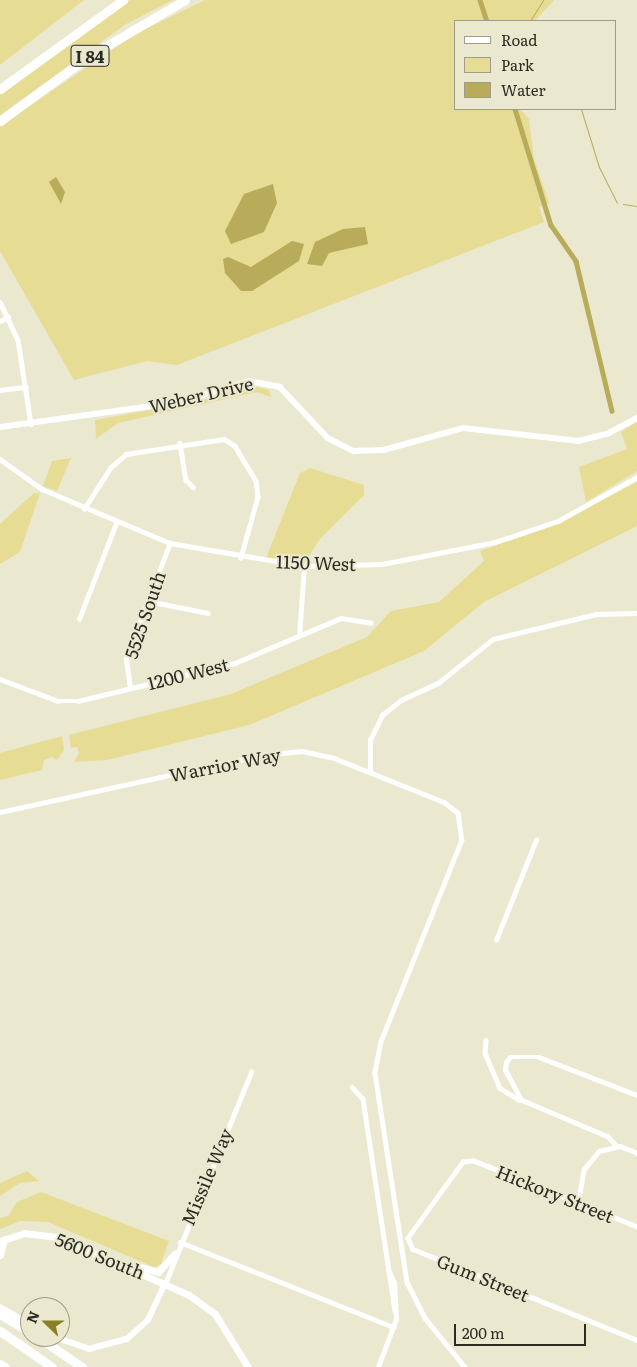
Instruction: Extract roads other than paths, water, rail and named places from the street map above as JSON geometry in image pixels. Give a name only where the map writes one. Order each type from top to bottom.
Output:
[{"type":"highway","name":"I 84","points":[[0,89],[123,0]]},
{"type":"highway","name":"I 84","points":[[0,121],[125,33],[185,0]]},
{"type":"highway","points":[[0,1314],[20,1326]]},
{"type":"highway","points":[[0,1331],[52,1367]]},
{"type":"highway","points":[[0,1337],[12,1339]]},
{"type":"highway","points":[[53,1347],[82,1367]]},
{"type":"highway","points":[[0,1364],[5,1367]]},
{"type":"main road","name":"5600 South","points":[[0,1255],[2,1240],[40,1233],[96,1254],[165,1284],[215,1314],[248,1367]]},
{"type":"main road","points":[[96,1254],[158,1272],[176,1254]]},
{"type":"street","points":[[0,302],[18,340],[32,424]]},
{"type":"street","points":[[0,321],[8,317]]},
{"type":"street","name":"Weber Drive","points":[[0,427],[188,401],[250,381],[280,387],[328,438],[354,451],[384,450],[463,428],[578,441],[608,433],[637,418]]},
{"type":"street","points":[[0,390],[26,387]]},
{"type":"street","points":[[84,509],[110,468],[126,454],[180,443],[224,439],[235,446],[256,481],[258,497],[240,558]]},
{"type":"street","points":[[180,443],[186,480],[192,487]]},
{"type":"street","name":"1150 West","points":[[0,459],[42,489],[116,523],[170,543],[240,558],[304,566],[382,564],[488,544],[558,521],[626,484],[637,476]]},
{"type":"street","points":[[79,619],[116,523]]},
{"type":"street","name":"5525 South","points":[[130,688],[126,658],[170,543]]},
{"type":"street","points":[[300,636],[304,566]]},
{"type":"street","points":[[148,601],[208,613]]},
{"type":"street","points":[[370,772],[370,740],[382,715],[401,700],[438,683],[493,639],[596,614],[637,613]]},
{"type":"street","name":"1200 West","points":[[0,680],[69,702],[235,663],[341,618],[354,616],[371,623]]},
{"type":"street","name":"Warrior Way","points":[[0,812],[285,752],[334,758],[444,802],[460,816],[463,836],[381,1040],[375,1072],[406,1282],[425,1318],[465,1367]]},
{"type":"street","points":[[496,940],[536,840]]},
{"type":"street","points":[[486,1040],[486,1053],[500,1088],[521,1100],[608,1137],[616,1146],[637,1153]]},
{"type":"street","points":[[521,1100],[505,1070],[510,1057],[520,1055],[539,1057],[637,1095]]},
{"type":"street","name":"Missile Way","points":[[165,1284],[180,1242],[251,1072]]},
{"type":"street","points":[[352,1087],[363,1099],[388,1270],[394,1283],[394,1327],[378,1367]]},
{"type":"street","points":[[569,1200],[579,1196],[584,1169],[591,1158],[616,1146]]},
{"type":"street","name":"Hickory Street","points":[[413,1249],[409,1232],[463,1162],[474,1160],[637,1228]]},
{"type":"street","points":[[180,1242],[394,1327]]},
{"type":"street","name":"Gum Street","points":[[413,1249],[637,1340]]},
{"type":"street","points":[[70,1342],[89,1349],[127,1339],[148,1320],[165,1284]]},
{"type":"street","points":[[0,1307],[20,1318]]},
{"type":"water","points":[[56,177],[65,192],[61,204],[49,182]]},
{"type":"water","points":[[273,184],[277,203],[264,232],[231,244],[225,231],[244,194]]},
{"type":"water","points":[[365,227],[368,244],[329,253],[322,266],[307,264],[315,242],[343,229]]},
{"type":"water","points":[[292,241],[304,244],[299,261],[252,291],[241,291],[225,273],[223,259],[228,257],[251,267]]},
{"type":"waterway","points":[[480,0],[487,20]]},
{"type":"waterway","points":[[531,20],[543,0]]},
{"type":"waterway","points":[[515,110],[551,225],[576,261],[612,411]]},
{"type":"waterway","points":[[581,110],[599,167],[617,203]]},
{"type":"waterway","points":[[623,204],[637,206]]}]
